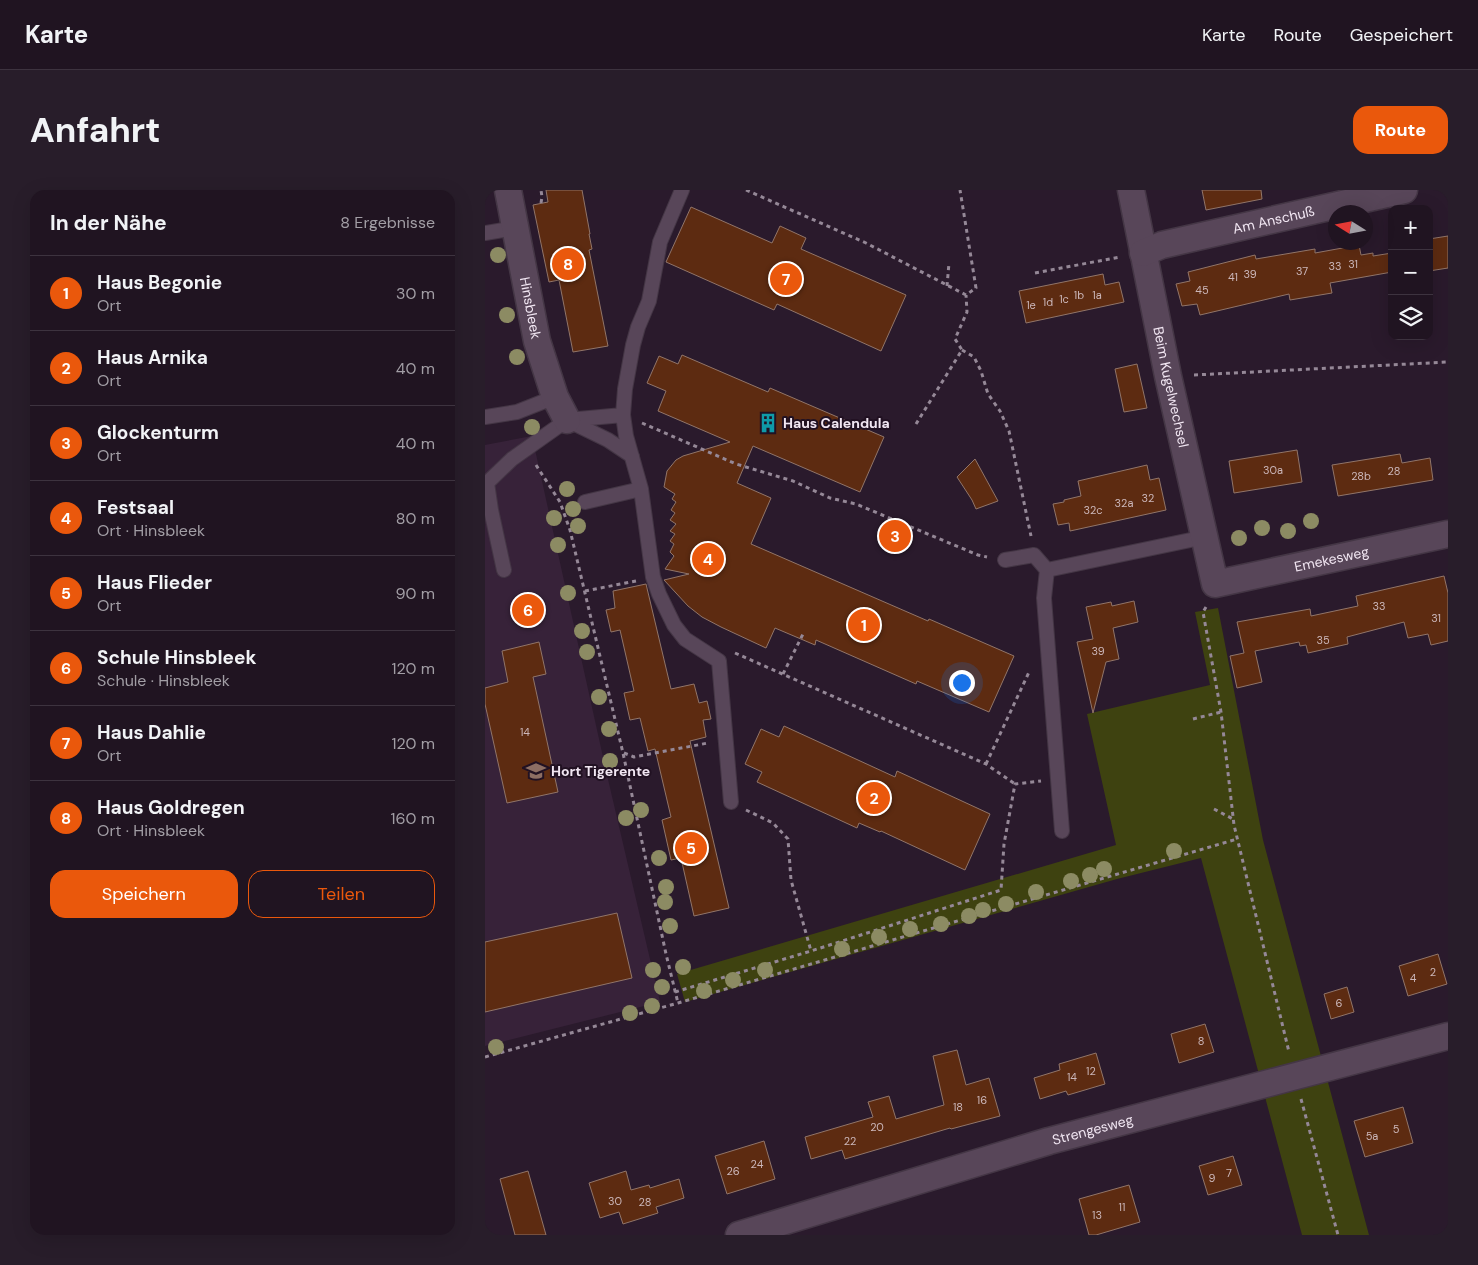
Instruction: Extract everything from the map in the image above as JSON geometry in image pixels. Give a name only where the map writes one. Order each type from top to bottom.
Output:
[{"type":"street","name":"Hinsbleek","points":[[508,190],[537,341],[555,397],[567,420]]},
{"type":"street","name":"Beim Kugelwechsel","points":[[1131,190],[1168,376],[1215,584]]},
{"type":"street","name":"Am Anschuß","points":[[1143,253],[1162,245],[1404,190]]},
{"type":"street","name":"Emekesweg","points":[[1215,584],[1448,534]]},
{"type":"street","name":"Strengesweg","points":[[739,1235],[1049,1141],[1448,1036]]},
{"type":"lane","points":[[682,190],[660,242],[649,300],[633,345],[625,389],[623,415],[626,436],[641,489],[653,577],[674,625],[685,639],[719,662],[731,802]]},
{"type":"lane","points":[[485,233],[515,228]]},
{"type":"lane","points":[[485,417],[517,412],[555,397]]},
{"type":"lane","points":[[504,570],[487,483],[512,459],[567,420],[623,415]]},
{"type":"lane","points":[[567,420],[608,440],[632,456]]},
{"type":"lane","points":[[585,502],[641,489]]},
{"type":"lane","points":[[1047,570],[1205,537]]},
{"type":"lane","points":[[1005,560],[1034,555],[1047,570],[1044,598],[1062,831]]},
{"type":"path","points":[[541,190],[543,197],[541,203]]},
{"type":"path","points":[[745,190],[866,243],[966,295]]},
{"type":"path","points":[[960,190],[976,288],[966,295]]},
{"type":"path","points":[[1035,273],[1143,253]]},
{"type":"path","points":[[947,286],[949,262]]},
{"type":"path","points":[[966,295],[967,312],[955,339],[962,350],[974,357],[988,394],[1000,411],[1009,431],[1034,555]]},
{"type":"path","points":[[916,424],[962,350]]},
{"type":"path","points":[[1168,376],[1448,362]]},
{"type":"path","points":[[623,415],[736,464],[793,481],[830,498],[856,504],[978,555],[1005,560]]},
{"type":"path","points":[[525,450],[560,502],[570,530],[623,753],[665,954],[678,1003]]},
{"type":"path","points":[[585,591],[653,577]]},
{"type":"path","points":[[1215,584],[1203,612],[1221,712],[1237,839],[1295,1076],[1338,1235]]},
{"type":"path","points":[[783,674],[804,632]]},
{"type":"path","points":[[719,662],[729,650],[986,764],[1015,784],[1058,779]]},
{"type":"path","points":[[986,764],[1032,667]]},
{"type":"path","points":[[1193,719],[1221,712]]},
{"type":"path","points":[[623,753],[634,757],[726,739]]},
{"type":"path","points":[[607,775],[627,771]]},
{"type":"path","points":[[675,992],[1001,890],[1004,844],[1015,784]]},
{"type":"path","points":[[731,802],[773,823],[788,839],[791,880],[811,950]]},
{"type":"path","points":[[1214,809],[1234,819]]},
{"type":"path","points":[[485,1057],[678,1003],[1237,839]]},
{"type":"shaded area","points":[[532,436],[607,775],[660,1002],[485,1046],[485,445]]},
{"type":"green space","points":[[1218,608],[1263,840],[1369,1235],[1302,1235],[1201,858],[1117,879],[685,1002],[677,974],[1116,845],[1087,714],[1210,685],[1195,612]]},
{"type":"building","points":[[546,190],[582,190],[592,249],[589,250],[608,346],[573,352],[559,280],[549,282],[533,205],[548,202]]},
{"type":"building","points":[[1202,190],[1261,190],[1262,199],[1206,210]]},
{"type":"building","points":[[691,207],[772,243],[780,226],[806,238],[801,249],[906,295],[881,351],[777,304],[774,310],[666,262]]},
{"type":"building","points":[[1448,236],[1448,268],[1433,270],[1433,238]]},
{"type":"building","points":[[1315,249],[1315,253],[1332,250],[1360,250],[1361,255],[1373,253],[1373,256],[1388,254],[1388,273],[1330,283],[1332,293],[1290,300],[1289,294],[1200,315],[1197,304],[1182,306],[1176,284],[1190,281],[1188,272],[1255,255],[1256,259]]},
{"type":"building","points":[[1103,274],[1105,285],[1119,282],[1124,302],[1026,323],[1019,291]]},
{"type":"building","points":[[682,355],[768,392],[770,388],[884,437],[860,492],[753,446],[737,483],[771,498],[751,544],[1014,656],[989,712],[917,681],[916,684],[816,640],[815,645],[775,628],[766,648],[702,617],[688,606],[664,580],[689,574],[665,569],[674,556],[670,552],[674,544],[670,541],[675,534],[670,531],[676,524],[670,520],[675,513],[671,510],[676,502],[672,499],[675,494],[664,487],[667,471],[676,460],[683,456],[730,442],[658,411],[666,391],[647,383],[659,356],[678,364]]},
{"type":"building","points":[[1137,364],[1147,408],[1124,412],[1115,369]]},
{"type":"building","points":[[1297,450],[1302,482],[1234,493],[1229,461]]},
{"type":"building","points":[[1400,454],[1402,463],[1430,458],[1433,480],[1338,496],[1332,465]]},
{"type":"building","points":[[975,459],[998,501],[976,509],[957,477]]},
{"type":"building","points":[[1147,465],[1150,480],[1159,478],[1166,510],[1070,531],[1069,523],[1058,525],[1053,504],[1081,496],[1078,481]]},
{"type":"building","points":[[1444,576],[1448,593],[1448,641],[1431,645],[1428,634],[1408,638],[1404,622],[1347,637],[1348,644],[1308,653],[1306,645],[1300,646],[1299,642],[1255,651],[1262,682],[1237,688],[1230,656],[1244,653],[1237,622],[1310,609],[1311,616],[1358,606],[1356,596]]},
{"type":"building","points":[[646,584],[671,689],[694,684],[699,703],[707,701],[711,719],[703,720],[706,737],[690,741],[729,908],[694,916],[681,858],[671,860],[662,820],[671,817],[655,749],[648,751],[640,718],[630,720],[624,693],[634,691],[620,630],[611,632],[606,610],[615,608],[613,591]]},
{"type":"building","points":[[1134,601],[1138,622],[1113,628],[1119,659],[1106,662],[1093,713],[1077,642],[1093,639],[1086,607],[1111,602],[1112,606]]},
{"type":"building","points":[[539,642],[546,674],[533,677],[558,792],[507,803],[485,704],[485,688],[508,682],[502,651]]},
{"type":"building","points":[[784,726],[895,777],[897,771],[990,814],[965,870],[881,831],[859,823],[857,828],[757,782],[762,772],[745,764],[761,729],[779,737]]},
{"type":"building","points":[[617,913],[632,978],[485,1012],[485,942]]},
{"type":"building","points":[[1438,954],[1447,984],[1408,996],[1399,966]]},
{"type":"building","points":[[1347,987],[1354,1012],[1331,1019],[1324,994]]},
{"type":"building","points":[[1205,1024],[1214,1052],[1179,1063],[1171,1034]]},
{"type":"building","points":[[957,1050],[966,1085],[989,1078],[1000,1116],[950,1128],[845,1159],[842,1150],[811,1159],[805,1137],[873,1117],[868,1102],[889,1096],[896,1119],[944,1105],[933,1056]]},
{"type":"building","points":[[1096,1053],[1105,1084],[1068,1095],[1066,1091],[1040,1099],[1034,1078],[1060,1070],[1059,1064]]},
{"type":"building","points":[[1403,1107],[1413,1143],[1365,1157],[1354,1121]]},
{"type":"building","points":[[764,1141],[775,1179],[727,1194],[715,1156]]},
{"type":"building","points":[[1233,1156],[1242,1185],[1208,1195],[1199,1166]]},
{"type":"building","points":[[528,1171],[546,1235],[515,1235],[500,1179]]},
{"type":"building","points":[[626,1171],[631,1190],[649,1185],[650,1188],[679,1179],[684,1198],[656,1207],[658,1213],[623,1224],[619,1212],[600,1218],[589,1183]]},
{"type":"building","points":[[1129,1185],[1140,1222],[1096,1235],[1089,1235],[1079,1199]]},
{"type":"place","name":"Haus Goldregen","points":[[568,264]]},
{"type":"place","name":"Haus Dahlie","points":[[786,279]]},
{"type":"place","name":"Haus Calendula","points":[[768,423]]},
{"type":"place","name":"Glockenturm","points":[[895,536]]},
{"type":"place","name":"Festsaal","points":[[708,559]]},
{"type":"place","name":"Schule Hinsbleek","points":[[528,610]]},
{"type":"place","name":"Haus Begonie","points":[[864,625]]},
{"type":"place","name":"Hort Tigerente","points":[[536,771]]},
{"type":"place","name":"Haus Arnika","points":[[874,798]]},
{"type":"place","name":"Haus Flieder","points":[[691,848]]}]
